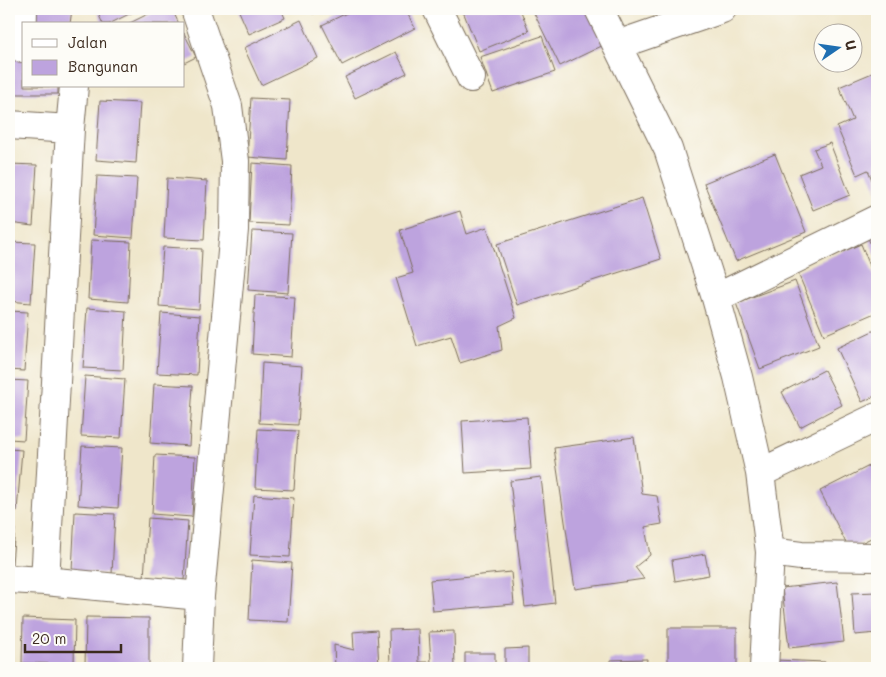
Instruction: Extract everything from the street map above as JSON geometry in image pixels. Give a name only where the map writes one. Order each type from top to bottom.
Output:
[{"type":"street","points":[[23,9],[23,22]]},
{"type":"street","points":[[195,9],[228,106],[235,161],[234,230],[200,596],[197,668]]},
{"type":"street","points":[[437,9],[471,78]]},
{"type":"street","points":[[599,9],[668,149],[716,298],[738,377],[760,473],[770,552],[764,668]]},
{"type":"street","points":[[617,45],[722,9]]},
{"type":"street","points":[[45,581],[74,88]]},
{"type":"street","points":[[9,125],[70,129]]},
{"type":"street","points":[[716,298],[877,219]]},
{"type":"street","points":[[760,473],[877,417]]},
{"type":"street","points":[[770,552],[801,556],[877,557]]},
{"type":"street","points":[[9,579],[200,596]]},
{"type":"building","points":[[36,9],[72,9],[70,22],[35,22]]},
{"type":"building","points":[[96,9],[139,9],[113,22],[102,22]]},
{"type":"building","points":[[158,9],[172,9],[178,22],[132,22]]},
{"type":"building","points":[[238,9],[281,9],[285,18],[249,34]]},
{"type":"building","points":[[310,9],[325,9],[313,14]]},
{"type":"building","points":[[355,9],[405,9],[415,28],[342,65],[322,25]]},
{"type":"building","points":[[462,9],[520,9],[529,31],[479,51]]},
{"type":"building","points":[[532,9],[591,9],[608,43],[560,66]]},
{"type":"building","points":[[301,20],[318,58],[261,85],[244,48]]},
{"type":"building","points":[[185,35],[196,57],[185,62]]},
{"type":"building","points":[[542,36],[555,72],[493,93],[480,57]]},
{"type":"building","points":[[396,52],[407,73],[355,98],[345,77]]},
{"type":"building","points":[[9,55],[22,56],[22,88],[58,88],[58,94],[9,94]]},
{"type":"building","points":[[877,71],[877,192],[868,170],[857,175],[837,127],[853,120],[839,87]]},
{"type":"building","points":[[251,98],[290,100],[287,160],[247,157]]},
{"type":"building","points":[[100,101],[140,103],[136,163],[96,160]]},
{"type":"building","points":[[830,143],[850,195],[813,210],[799,174],[821,165],[814,149]]},
{"type":"building","points":[[775,154],[806,232],[736,261],[704,183]]},
{"type":"building","points":[[252,163],[292,166],[289,225],[249,223]]},
{"type":"building","points":[[9,164],[37,165],[33,226],[9,223]]},
{"type":"building","points":[[97,176],[137,178],[133,238],[93,235]]},
{"type":"building","points":[[167,178],[207,181],[204,240],[164,238]]},
{"type":"building","points":[[642,198],[661,259],[517,305],[497,244]]},
{"type":"building","points":[[460,211],[467,234],[487,227],[516,318],[499,326],[502,350],[460,363],[451,336],[417,346],[396,278],[413,273],[400,230]]},
{"type":"building","points":[[252,231],[292,233],[288,293],[248,290]]},
{"type":"building","points":[[877,234],[877,259],[868,238]]},
{"type":"building","points":[[91,240],[131,242],[128,302],[88,299]]},
{"type":"building","points":[[9,242],[35,243],[31,303],[9,301]]},
{"type":"building","points":[[861,244],[877,283],[877,312],[824,335],[797,271]]},
{"type":"building","points":[[163,247],[202,249],[199,309],[159,306]]},
{"type":"building","points":[[795,281],[819,346],[760,369],[736,303]]},
{"type":"building","points":[[255,295],[295,297],[291,357],[252,354]]},
{"type":"building","points":[[87,308],[126,311],[123,370],[83,368]]},
{"type":"building","points":[[9,311],[28,312],[24,371],[9,370]]},
{"type":"building","points":[[161,313],[200,316],[197,375],[157,373]]},
{"type":"building","points":[[877,329],[877,395],[862,402],[837,348]]},
{"type":"building","points":[[262,363],[302,366],[298,425],[259,423]]},
{"type":"building","points":[[824,370],[842,405],[800,427],[782,392]]},
{"type":"building","points":[[85,376],[125,379],[121,438],[81,436]]},
{"type":"building","points":[[9,380],[28,381],[24,440],[9,439]]},
{"type":"building","points":[[154,384],[193,386],[189,446],[150,443]]},
{"type":"building","points":[[527,417],[531,469],[465,473],[462,421]]},
{"type":"building","points":[[258,429],[298,431],[294,490],[255,488]]},
{"type":"building","points":[[634,437],[642,494],[657,496],[662,524],[645,527],[650,555],[635,567],[644,579],[575,589],[554,448]]},
{"type":"building","points":[[82,446],[122,448],[118,508],[78,505]]},
{"type":"building","points":[[9,449],[22,450],[17,511],[9,510]]},
{"type":"building","points":[[155,455],[195,457],[192,517],[152,514]]},
{"type":"building","points":[[877,462],[877,535],[849,549],[820,491]]},
{"type":"building","points":[[541,477],[555,603],[525,607],[510,481]]},
{"type":"building","points":[[254,495],[294,498],[290,557],[250,555]]},
{"type":"building","points":[[75,512],[115,514],[112,574],[72,571]]},
{"type":"building","points":[[148,518],[188,521],[184,580],[144,578]]},
{"type":"building","points":[[9,526],[15,527],[12,564],[9,563]]},
{"type":"building","points":[[705,554],[709,575],[675,581],[672,560]]},
{"type":"building","points":[[252,560],[292,563],[288,622],[249,620]]},
{"type":"building","points":[[511,572],[514,604],[433,611],[430,580]]},
{"type":"building","points":[[837,582],[844,642],[789,648],[782,588]]},
{"type":"building","points":[[877,592],[877,633],[855,635],[852,593]]},
{"type":"building","points":[[86,617],[149,618],[149,667],[85,666]]},
{"type":"building","points":[[23,618],[75,620],[74,664],[22,663]]},
{"type":"building","points":[[9,621],[13,621],[10,652],[9,652]]},
{"type":"building","points":[[668,628],[737,628],[737,668],[668,668]]},
{"type":"building","points":[[418,629],[419,662],[431,662],[429,632],[454,631],[455,668],[390,668],[389,630]]},
{"type":"building","points":[[377,630],[379,668],[335,668],[334,645],[354,650],[353,632]]},
{"type":"building","points":[[528,648],[528,668],[505,668],[505,649]]},
{"type":"building","points":[[465,653],[495,653],[495,668],[465,668]]},
{"type":"building","points":[[647,659],[646,668],[610,668],[610,660]]},
{"type":"building","points":[[775,660],[825,662],[824,668],[774,668]]}]
